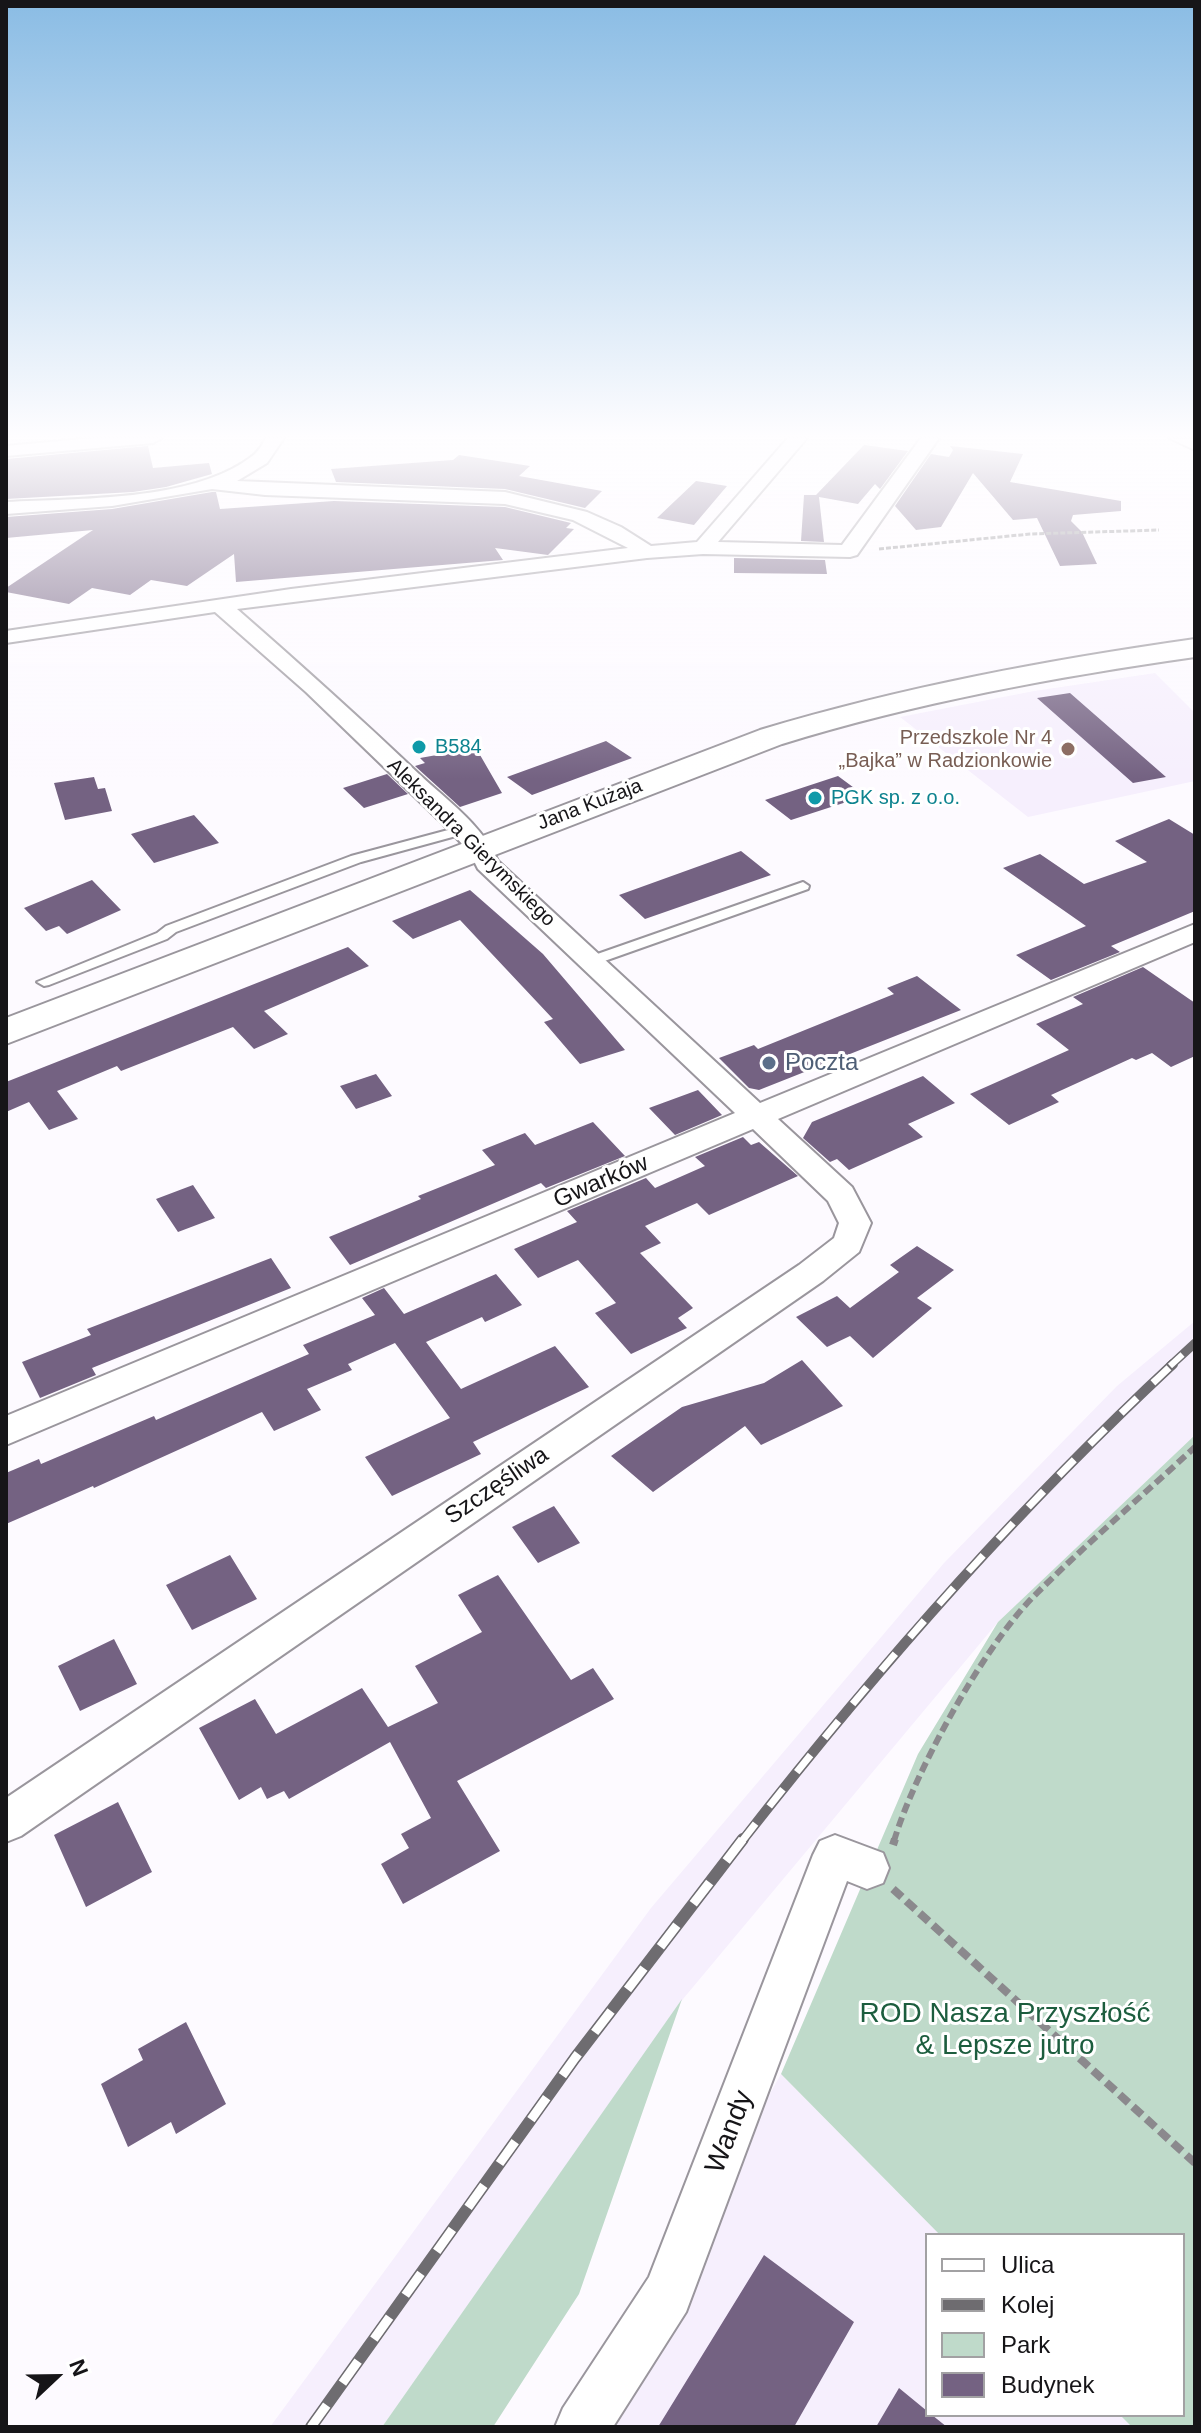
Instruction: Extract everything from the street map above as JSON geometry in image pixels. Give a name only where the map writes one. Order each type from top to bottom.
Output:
[{"type":"street","points":[[6,637],[219,605],[653,552]]},
{"type":"street","name":"Aleksandra Gierymskiego","points":[[219,605],[314,687],[471,839],[487,864],[756,1117]]},
{"type":"street","name":"Jana Kużaja","points":[[6,1032],[471,839],[758,742],[877,705],[1006,677],[1195,648]]},
{"type":"street","name":"Gwarków","points":[[6,1431],[1195,932]]},
{"type":"street","name":"Szczęśliwa","points":[[6,1822],[811,1273],[848,1244],[855,1223],[841,1195],[756,1117]]},
{"type":"street","name":"Wandy","points":[[582,2427],[668,2294],[835,1855],[881,1866]]},
{"type":"lane","points":[[44,982],[162,936],[171,929],[356,859],[471,839]]},
{"type":"lane","points":[[591,961],[803,886]]},
{"type":"path","points":[[1195,1447],[1031,1599],[979,1668],[930,1758],[881,1866],[1195,2163]]},
{"type":"shaded area","name":"Przedszkole Nr 4 „Bajka” w Radzionkowie","points":[[1155,673],[1195,713],[1195,781],[1028,817],[900,717],[1034,691]]},
{"type":"shaded area","points":[[1195,1321],[1195,1435],[998,1622],[683,1999],[382,2427],[270,2427],[651,1908],[944,1563],[1117,1386]]},
{"type":"shaded area","points":[[781,2074],[938,2233],[925,2233],[925,2417],[1122,2417],[1132,2427],[583,2427]]},
{"type":"green space","name":"ROD Nasza Przyszłość & Lepsze jutro","points":[[1195,1435],[1195,2427],[1132,2427],[1122,2417],[1185,2417],[1185,2233],[938,2233],[781,2074],[918,1754],[998,1622]]},
{"type":"green space","points":[[682,1999],[579,2294],[493,2427],[382,2427]]},
{"type":"building","points":[[61,552],[497,552],[503,560],[236,582],[234,554],[187,586],[151,580],[130,595],[92,588],[69,604],[6,592],[6,588]]},
{"type":"building","points":[[522,552],[551,552],[548,555]]},
{"type":"building","points":[[1053,552],[1091,552],[1097,564],[1060,566]]},
{"type":"building","points":[[734,558],[825,560],[827,574],[734,573]]},
{"type":"building","points":[[1070,693],[1166,777],[1133,783],[1037,698]]},
{"type":"building","points":[[606,741],[632,758],[532,795],[507,777]]},
{"type":"building","points":[[476,748],[502,793],[460,807],[415,766],[425,763],[420,758]]},
{"type":"building","points":[[387,774],[408,794],[364,808],[343,788]]},
{"type":"building","name":"PGK sp. z o.o.","points":[[838,776],[865,796],[791,820],[765,800]]},
{"type":"building","points":[[94,777],[98,789],[105,788],[112,811],[65,820],[54,783]]},
{"type":"building","points":[[194,815],[219,843],[154,863],[131,834]]},
{"type":"building","points":[[1169,819],[1195,835],[1195,911],[1111,946],[1120,952],[1051,980],[1016,955],[1086,926],[1003,868],[1040,854],[1084,884],[1147,862],[1115,841]]},
{"type":"building","points":[[741,851],[771,875],[645,919],[619,895]]},
{"type":"building","points":[[92,880],[121,910],[67,934],[59,926],[46,931],[24,908]]},
{"type":"building","points":[[470,890],[543,954],[625,1050],[580,1064],[544,1022],[553,1019],[460,920],[413,939],[392,921]]},
{"type":"building","points":[[348,947],[369,966],[264,1011],[288,1034],[254,1049],[233,1027],[121,1071],[117,1066],[57,1091],[78,1119],[49,1130],[29,1102],[6,1112],[6,1082]]},
{"type":"building","points":[[1143,967],[1195,1003],[1195,1056],[1171,1067],[1152,1053],[1136,1060],[1132,1058],[1051,1095],[1059,1102],[1009,1125],[970,1094],[1069,1050],[1036,1024],[1083,1004],[1073,997]]},
{"type":"building","points":[[917,976],[961,1010],[759,1090],[749,1088],[719,1058],[754,1045],[758,1049],[894,994],[887,988]]},
{"type":"building","points":[[376,1074],[392,1096],[356,1109],[340,1086]]},
{"type":"building","points":[[923,1076],[955,1103],[908,1124],[923,1137],[849,1170],[837,1159],[830,1162],[803,1138],[812,1122]]},
{"type":"building","points":[[698,1090],[722,1115],[675,1135],[649,1108]]},
{"type":"building","points":[[593,1122],[625,1156],[546,1188],[541,1183],[350,1265],[329,1237],[495,1165],[482,1150],[525,1133],[535,1145]]},
{"type":"building","points":[[743,1137],[751,1145],[759,1142],[798,1176],[709,1215],[697,1203],[645,1226],[661,1243],[640,1253],[693,1308],[678,1318],[687,1328],[631,1354],[595,1313],[616,1303],[578,1260],[538,1278],[514,1249],[577,1222],[567,1211],[646,1178],[655,1188],[705,1166],[695,1157]]},
{"type":"building","points":[[193,1185],[215,1218],[178,1232],[156,1199]]},
{"type":"building","points":[[917,1246],[954,1270],[917,1298],[932,1308],[873,1358],[850,1336],[827,1347],[796,1317],[837,1296],[850,1308],[899,1272],[890,1265]]},
{"type":"building","points":[[271,1258],[291,1288],[92,1368],[96,1375],[40,1398],[22,1362],[91,1335],[87,1329]]},
{"type":"building","points":[[496,1274],[522,1305],[485,1322],[482,1317],[426,1342],[461,1389],[555,1346],[589,1387],[473,1442],[481,1454],[392,1496],[365,1457],[450,1418],[395,1343],[348,1364],[352,1370],[307,1389],[321,1410],[274,1431],[262,1412],[6,1524],[6,1473],[39,1459],[41,1464],[154,1416],[156,1420],[309,1354],[303,1345],[375,1315],[362,1298],[384,1288],[404,1314]]},
{"type":"building","points":[[802,1360],[843,1406],[761,1445],[745,1426],[653,1492],[611,1456],[682,1407],[764,1383]]},
{"type":"building","points":[[554,1506],[580,1543],[538,1563],[512,1527]]},
{"type":"building","points":[[230,1555],[257,1599],[192,1630],[166,1585]]},
{"type":"building","points":[[498,1575],[571,1680],[593,1668],[614,1699],[457,1781],[500,1851],[403,1904],[381,1864],[409,1848],[401,1834],[431,1818],[390,1742],[289,1799],[284,1791],[267,1799],[261,1787],[239,1800],[199,1728],[255,1699],[276,1734],[362,1688],[388,1727],[438,1703],[415,1666],[482,1632],[458,1595]]},
{"type":"building","points":[[114,1639],[137,1684],[80,1711],[58,1666]]},
{"type":"building","points":[[118,1802],[152,1872],[86,1907],[54,1835]]},
{"type":"building","points":[[186,2022],[226,2104],[176,2134],[171,2122],[128,2147],[101,2084],[143,2060],[138,2049]]},
{"type":"building","points":[[764,2255],[854,2322],[794,2427],[658,2427]]},
{"type":"building","points":[[899,2388],[925,2409],[925,2417],[934,2417],[947,2427],[876,2427]]},
{"type":"railway","points":[[1170,1366],[1195,1343]]},
{"type":"railway","points":[[742,1841],[843,1716],[948,1594],[1058,1476],[1173,1364]]},
{"type":"railway","points":[[311,2427],[575,2058],[743,1839]]},
{"type":"place","name":"B584","points":[[419,747]]},
{"type":"place","name":"Przedszkole Nr 4 „Bajka” w Radzionkowie","points":[[1068,749]]},
{"type":"place","name":"PGK sp. z o.o.","points":[[815,798]]},
{"type":"place","name":"Poczta","points":[[769,1063]]}]
